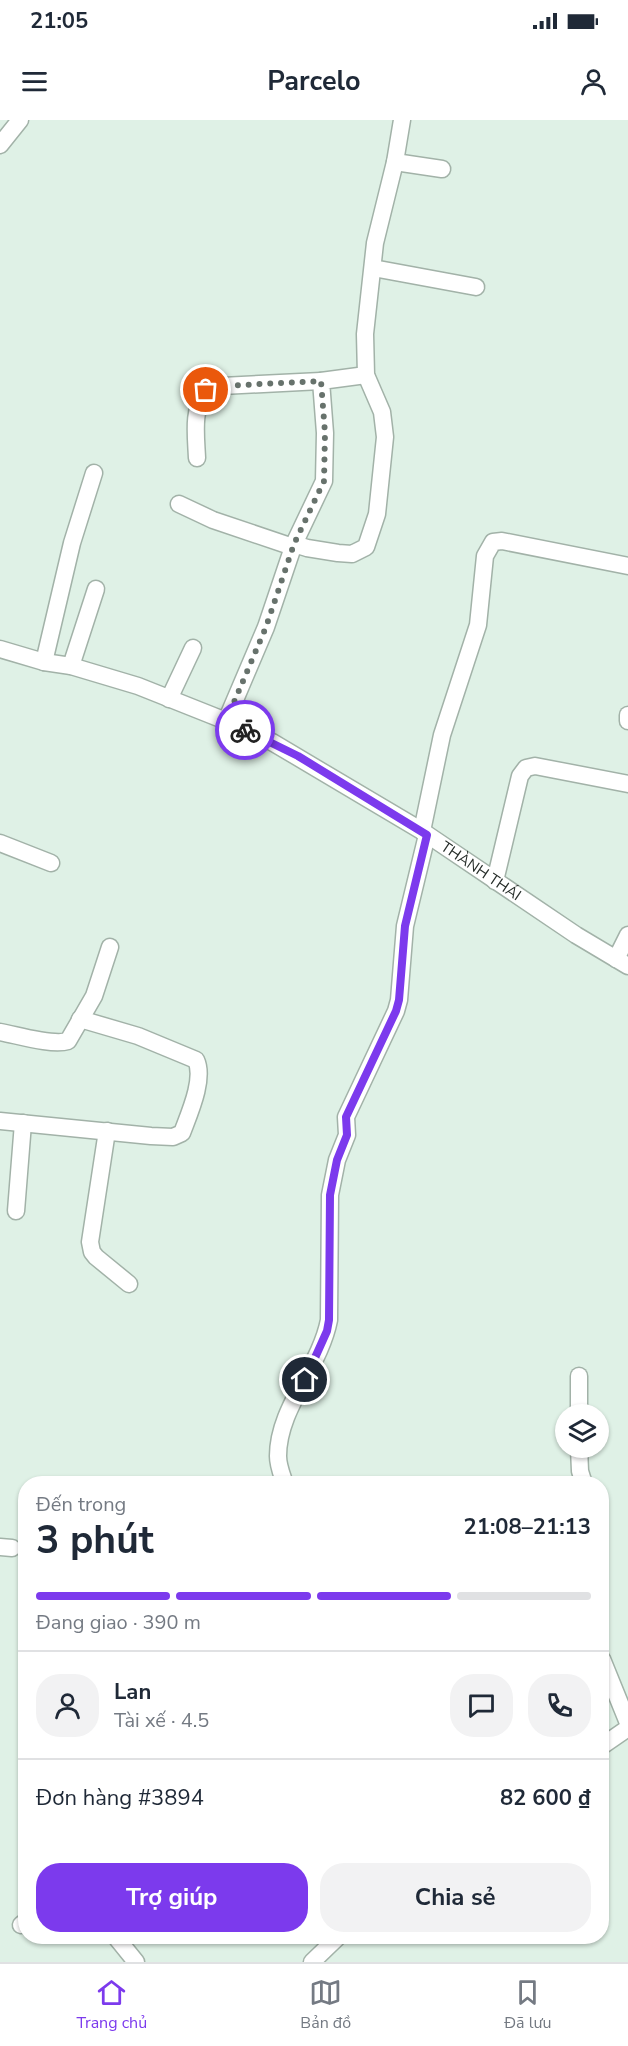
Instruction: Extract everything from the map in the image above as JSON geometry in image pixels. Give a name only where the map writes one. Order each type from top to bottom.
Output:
[{"type":"street","points":[[0,145],[20,120]]},
{"type":"street","points":[[179,504],[213,520],[293,546],[338,554],[352,554],[366,547],[377,514],[385,437],[382,412],[366,375],[365,334],[375,243],[395,162],[402,120]]},
{"type":"street","points":[[395,162],[442,169]]},
{"type":"street","points":[[373,268],[476,287]]},
{"type":"street","points":[[197,458],[196,420],[199,400],[206,390],[222,386],[321,381],[366,375]]},
{"type":"street","points":[[226,721],[266,627],[293,546],[324,481],[325,433],[321,381]]},
{"type":"street","points":[[44,662],[72,543],[94,473]]},
{"type":"street","points":[[282,1476],[278,1456],[282,1431],[327,1331],[329,1320],[330,1195],[337,1160],[347,1135],[346,1117],[396,1011],[399,1000],[405,926],[425,833],[442,735],[478,625],[485,556],[493,542],[502,541],[628,566]]},
{"type":"street","points":[[71,666],[96,589]]},
{"type":"street","points":[[169,699],[193,648]]},
{"type":"street","name":"THÀNH THÁI","points":[[0,650],[44,662],[71,666],[138,686],[226,721],[298,756],[425,833],[576,935],[622,962]]},
{"type":"street","points":[[628,715],[628,722]]},
{"type":"street","points":[[495,880],[520,776],[526,768],[535,766],[607,782],[628,784]]},
{"type":"street","points":[[0,843],[51,863]]},
{"type":"street","points":[[622,962],[628,935]]},
{"type":"street","points":[[0,1032],[64,1043],[70,1038],[94,996],[110,947]]},
{"type":"street","points":[[0,1121],[173,1137],[182,1133],[195,1098],[199,1069],[196,1060],[138,1036],[80,1019]]},
{"type":"street","points":[[16,1211],[23,1123]]},
{"type":"street","points":[[107,1131],[90,1242],[92,1252],[96,1257],[129,1284]]},
{"type":"street","points":[[579,1376],[579,1404]]},
{"type":"street","points":[[579,1458],[582,1476]]},
{"type":"street","points":[[609,1676],[628,1723]]},
{"type":"street","points":[[609,1741],[628,1728]]},
{"type":"street","points":[[121,1944],[136,1962]]},
{"type":"street","points":[[312,1962],[331,1944]]},
{"type":"way so far","points":[[206,390],[222,386],[321,381],[325,433],[324,481],[294,544],[266,627],[226,721],[245,730]]},
{"type":"route","points":[[245,730],[298,756],[427,835],[405,926],[399,1000],[396,1011],[346,1117],[347,1135],[337,1160],[330,1195],[329,1320],[327,1331],[305,1380]]}]
